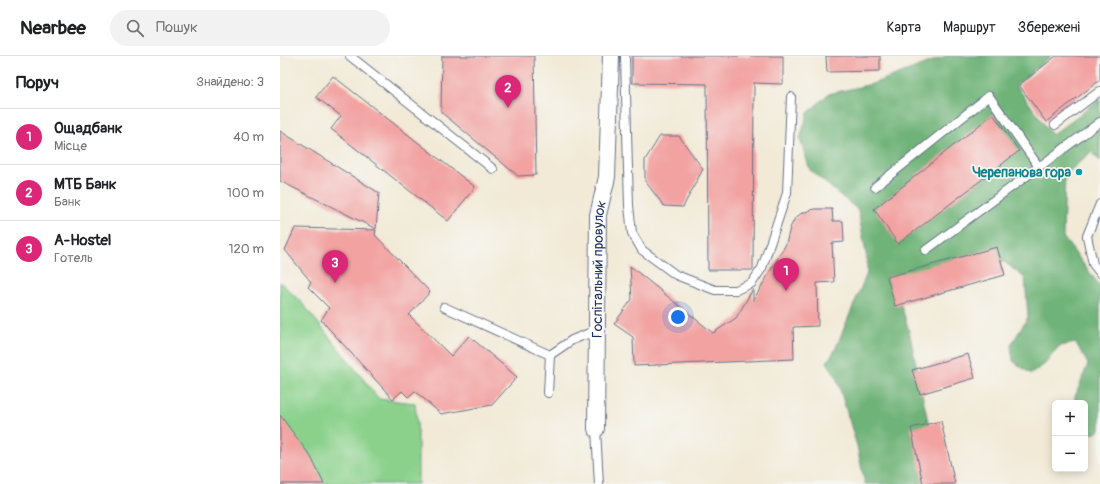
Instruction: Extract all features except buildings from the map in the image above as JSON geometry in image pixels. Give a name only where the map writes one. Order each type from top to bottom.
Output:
[{"type":"street","name":"Госпітальний провулок","points":[[596,429],[598,215],[607,177],[611,56]]},
{"type":"lane","points":[[350,56],[493,169]]},
{"type":"lane","points":[[625,56],[629,206],[632,233],[642,250],[676,275],[696,284],[715,290],[736,290],[752,283],[762,268],[787,193],[791,97]]},
{"type":"lane","points":[[1055,125],[1100,91]]},
{"type":"lane","points":[[875,187],[989,96],[1039,167]]},
{"type":"lane","points":[[926,250],[1100,122]]},
{"type":"lane","points":[[1100,204],[1087,236],[1093,264],[1100,273]]},
{"type":"lane","points":[[444,307],[550,355]]},
{"type":"lane","points":[[550,355],[572,340],[597,330]]},
{"type":"lane","points":[[548,393],[550,355]]},
{"type":"lane","name":"Госпітальний провулок","points":[[596,429],[599,484]]},
{"type":"green space","points":[[946,56],[1051,56],[1016,85],[1052,135],[1100,99],[1100,161],[1091,152],[1065,175],[1063,237],[1100,286],[1100,429],[1096,433],[1088,434],[1088,400],[1074,400],[1088,364],[1076,343],[1059,346],[1045,364],[1031,374],[1013,361],[1011,345],[1028,317],[1025,278],[1003,261],[928,282],[898,295],[909,331],[941,484],[865,484],[857,446],[836,376],[827,362],[835,350],[867,273],[867,259],[858,210],[810,170],[800,139],[808,113],[828,94],[872,84]]},
{"type":"green space","points":[[280,282],[302,303],[379,399],[415,403],[418,434],[418,484],[280,484]]},
{"type":"place","name":"МТБ Банк","points":[[508,108]]},
{"type":"place","name":"Черепанова гора","points":[[1079,172]]},
{"type":"place","name":"A-Hostel","points":[[335,283]]},
{"type":"place","name":"Ощадбанк","points":[[786,291]]}]
